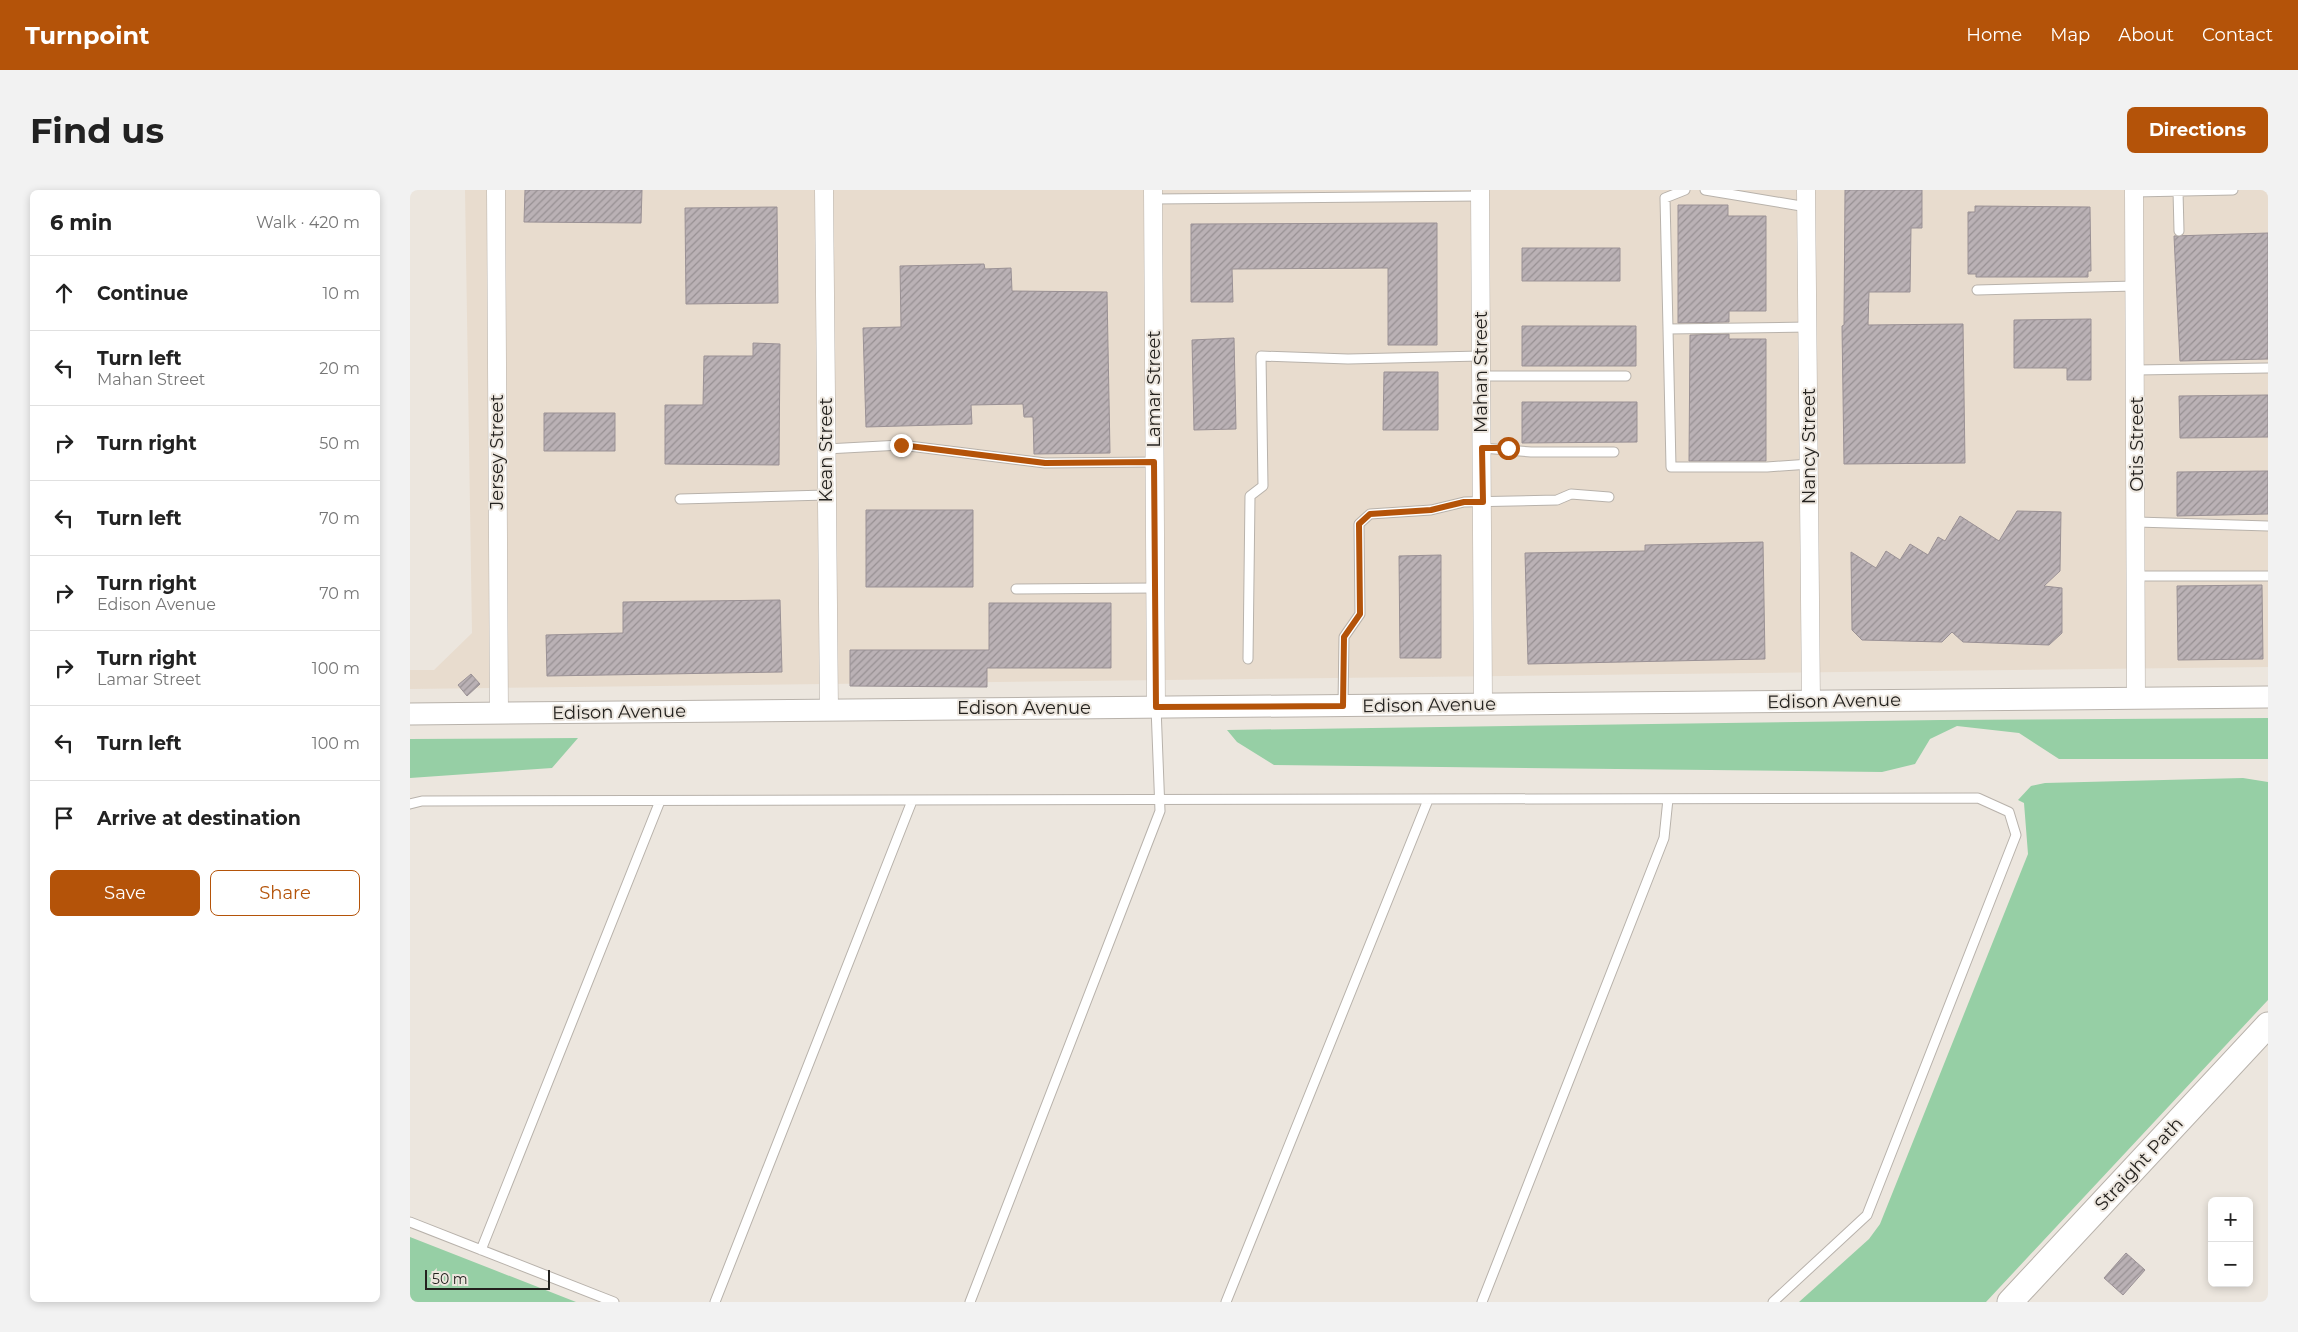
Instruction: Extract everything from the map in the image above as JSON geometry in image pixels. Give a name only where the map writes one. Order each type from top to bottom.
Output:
[{"type":"main road","name":"Straight Path","points":[[2010,1302],[2268,1025]]},
{"type":"street","name":"Jersey Street","points":[[496,190],[499,714]]},
{"type":"street","name":"Kean Street","points":[[824,190],[829,710]]},
{"type":"street","name":"Otis Street","points":[[2134,191],[2137,522],[2136,698]]},
{"type":"street","name":"Mahan Street","points":[[1480,193],[1483,704]]},
{"type":"street","name":"Lamar Street","points":[[1153,194],[1156,707]]},
{"type":"street","name":"Nancy Street","points":[[1806,199],[1811,701]]},
{"type":"street","name":"Edison Avenue","points":[[410,714],[2268,697]]},
{"type":"lane","points":[[1685,190],[1665,198],[1671,466],[1767,467],[1810,464]]},
{"type":"lane","points":[[1705,190],[1806,199]]},
{"type":"lane","points":[[2134,191],[2233,190]]},
{"type":"lane","points":[[2178,191],[2178,231]]},
{"type":"lane","points":[[1153,194],[1480,193]]},
{"type":"lane","points":[[1977,290],[2135,286]]},
{"type":"lane","points":[[1668,329],[1808,327]]},
{"type":"lane","points":[[1248,659],[1250,496],[1263,486],[1261,356],[1348,359],[1481,356]]},
{"type":"lane","points":[[2136,370],[2268,368]]},
{"type":"lane","points":[[1481,376],[1626,376]]},
{"type":"lane","points":[[826,449],[901,445],[1045,463],[1154,462]]},
{"type":"lane","points":[[1482,448],[1531,452],[1614,452]]},
{"type":"lane","points":[[1343,706],[1344,637],[1360,614],[1359,524],[1370,514],[1431,510],[1464,502],[1557,500],[1571,494],[1609,497]]},
{"type":"lane","points":[[680,499],[826,495]]},
{"type":"lane","points":[[2137,522],[2268,526]]},
{"type":"lane","points":[[2137,576],[2268,576]]},
{"type":"lane","points":[[1016,589],[1155,588]]},
{"type":"lane","points":[[970,1302],[1160,811],[1156,707]]},
{"type":"lane","points":[[410,804],[422,801],[1978,798],[2008,812],[2016,835],[1867,1215],[1774,1302]]},
{"type":"lane","points":[[1482,1302],[1664,838],[1668,799]]},
{"type":"lane","points":[[1226,1302],[1428,800]]},
{"type":"lane","points":[[480,1250],[660,801]]},
{"type":"lane","points":[[715,1302],[912,801]]},
{"type":"lane","points":[[410,1222],[614,1302]]},
{"type":"shaded area","points":[[465,190],[2268,190],[2268,667],[410,689],[410,670],[434,670],[472,633]]},
{"type":"green space","points":[[2268,718],[2268,759],[2059,759],[2019,733],[1957,726],[1930,739],[1915,764],[1882,772],[1274,765],[1237,742],[1227,730],[1941,720]]},
{"type":"green space","points":[[578,738],[552,768],[410,778],[410,739]]},
{"type":"green space","points":[[2243,778],[2268,782],[2268,1000],[1986,1302],[1799,1302],[1869,1239],[1880,1224],[2028,854],[2024,803],[2018,800],[2031,786],[2045,783]]},
{"type":"green space","points":[[410,1237],[576,1302],[410,1302]]},
{"type":"building","points":[[525,190],[642,190],[641,223],[524,222]]},
{"type":"building","points":[[1845,190],[1922,190],[1922,228],[1911,228],[1910,292],[1869,292],[1868,325],[1963,324],[1965,463],[1844,464],[1842,326],[1844,325]]},
{"type":"building","points":[[1678,205],[1728,205],[1728,216],[1766,216],[1766,311],[1729,311],[1729,322],[1678,323]]},
{"type":"building","points":[[1975,206],[2090,207],[2091,271],[2088,271],[2088,277],[1976,277],[1976,274],[1968,274],[1968,212],[1975,212]]},
{"type":"building","points":[[777,207],[778,303],[686,304],[685,208]]},
{"type":"building","points":[[1437,223],[1437,345],[1388,345],[1388,268],[1232,269],[1233,302],[1191,302],[1191,224]]},
{"type":"building","points":[[2268,233],[2268,359],[2180,361],[2174,236]]},
{"type":"building","points":[[1522,248],[1620,248],[1620,281],[1522,281]]},
{"type":"building","points":[[984,264],[985,269],[1011,268],[1012,291],[1107,292],[1110,453],[1034,454],[1033,417],[1024,417],[1023,404],[971,405],[972,424],[866,427],[863,328],[901,327],[900,266]]},
{"type":"building","points":[[2091,319],[2091,380],[2067,380],[2067,368],[2014,368],[2014,320]]},
{"type":"building","points":[[1522,326],[1636,326],[1636,366],[1522,366]]},
{"type":"building","points":[[1729,334],[1729,339],[1766,339],[1766,461],[1689,461],[1690,335]]},
{"type":"building","points":[[1234,338],[1236,429],[1194,430],[1192,340]]},
{"type":"building","points":[[753,343],[780,344],[779,465],[665,464],[665,405],[703,405],[704,356],[753,356]]},
{"type":"building","points":[[1384,372],[1438,372],[1438,430],[1383,430]]},
{"type":"building","points":[[2268,395],[2268,437],[2180,438],[2179,396]]},
{"type":"building","points":[[1522,402],[1637,402],[1637,442],[1522,443]]},
{"type":"building","points":[[544,413],[615,413],[615,451],[544,451]]},
{"type":"building","points":[[2268,471],[2268,514],[2177,516],[2177,472]]},
{"type":"building","points":[[866,510],[973,510],[973,587],[866,587]]},
{"type":"building","points":[[2017,511],[2061,512],[2060,571],[2044,586],[2062,588],[2062,633],[2049,645],[1963,642],[1952,632],[1942,642],[1862,640],[1852,630],[1851,552],[1876,568],[1886,551],[1900,560],[1910,544],[1928,555],[1938,537],[1945,541],[1960,516],[1999,541]]},
{"type":"building","points":[[1763,542],[1765,659],[1528,664],[1525,553],[1645,551],[1645,545]]},
{"type":"building","points":[[1441,555],[1441,658],[1400,658],[1399,556]]},
{"type":"building","points":[[2262,585],[2263,659],[2178,660],[2177,586]]},
{"type":"building","points":[[780,600],[782,672],[547,676],[546,635],[623,633],[623,602]]},
{"type":"building","points":[[989,603],[1111,603],[1111,668],[987,668],[987,687],[850,686],[850,650],[989,650]]},
{"type":"building","points":[[471,674],[480,684],[467,696],[458,685]]},
{"type":"building","points":[[2126,1253],[2145,1270],[2123,1295],[2104,1278]]},
{"type":"route","points":[[901,445],[1045,463],[1154,462],[1156,707],[1343,706],[1344,637],[1360,614],[1359,524],[1370,514],[1431,510],[1464,502],[1483,502],[1482,448],[1508,448]]}]
